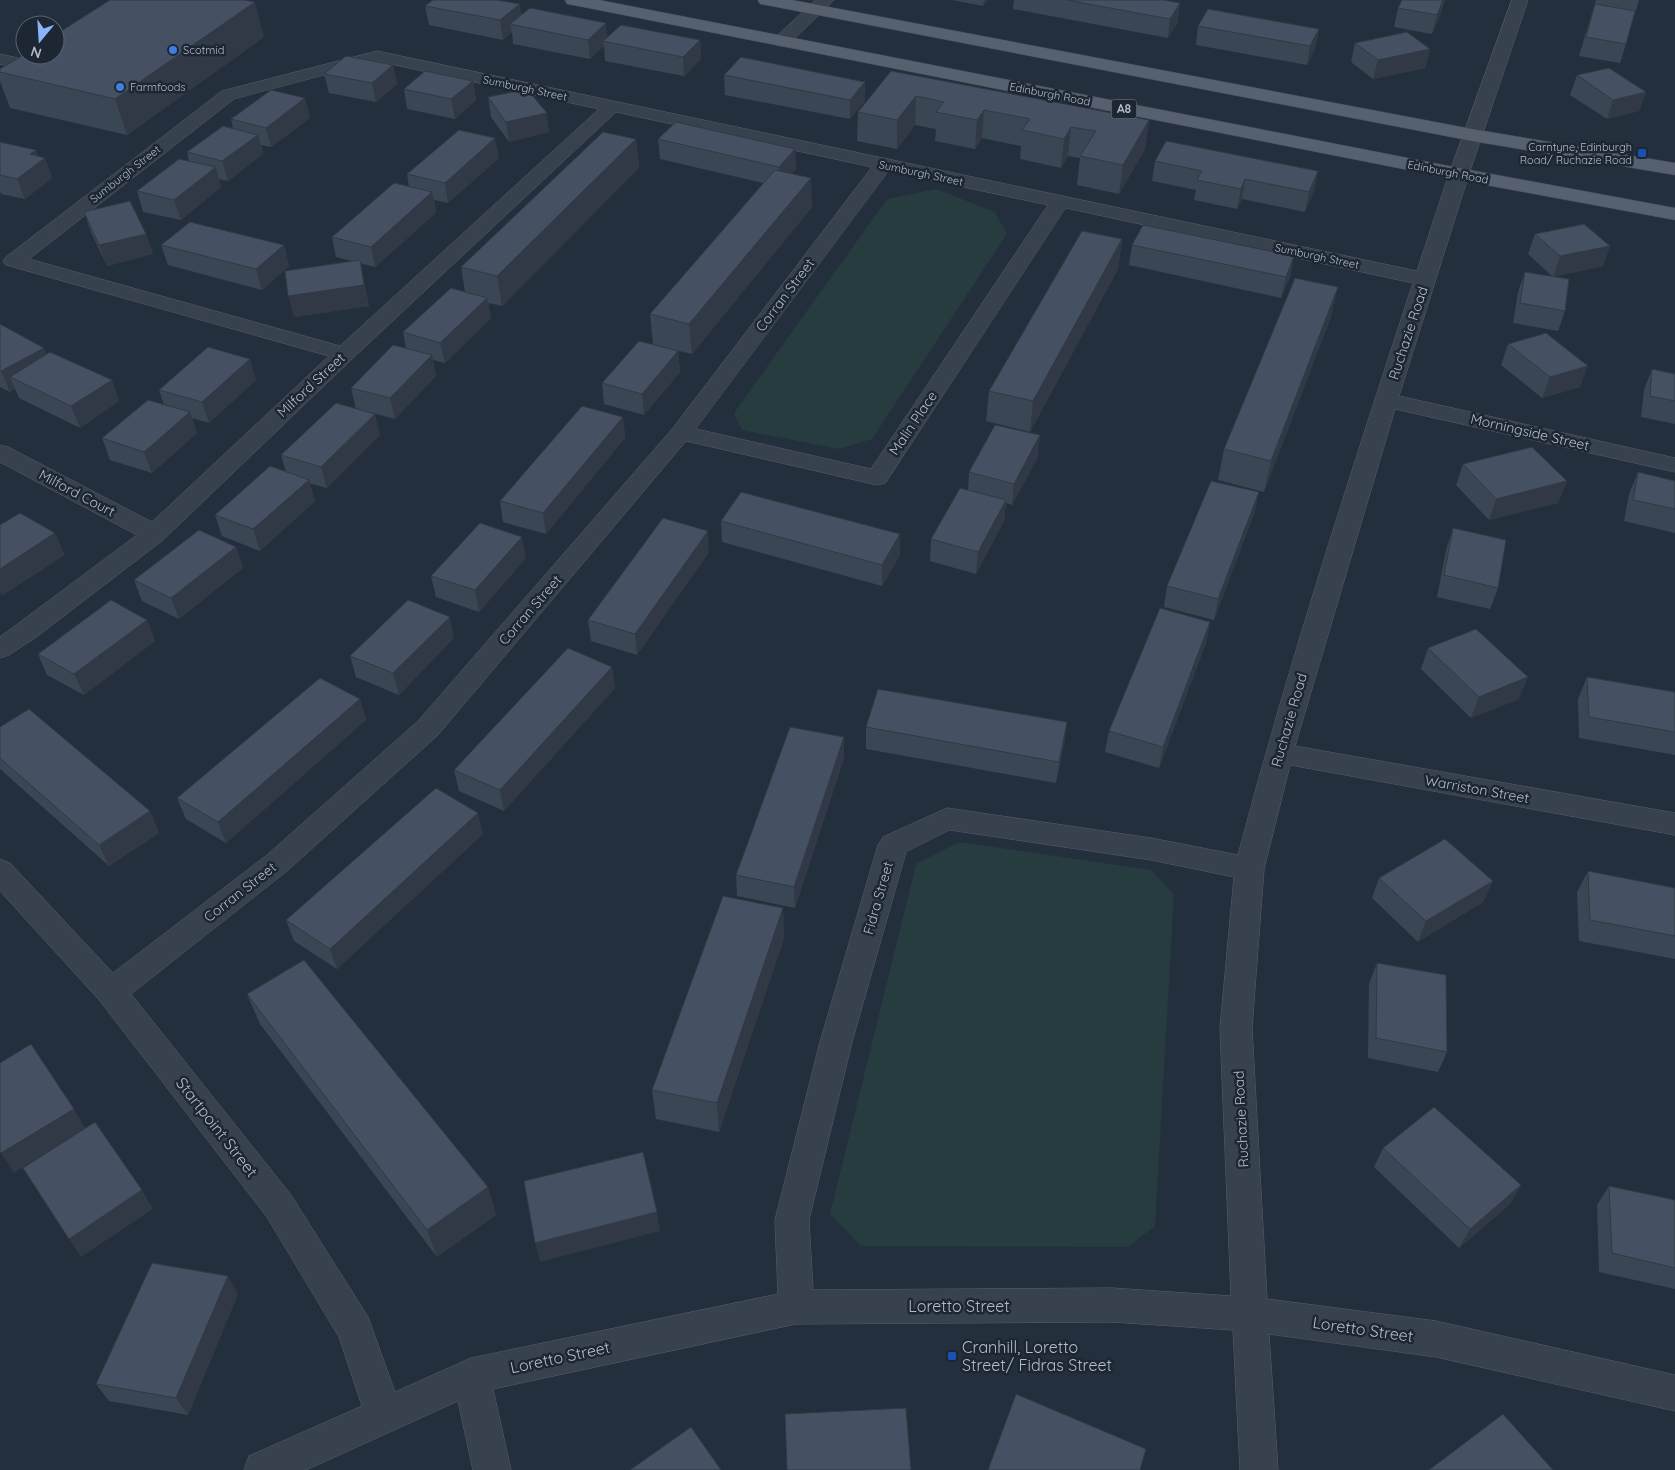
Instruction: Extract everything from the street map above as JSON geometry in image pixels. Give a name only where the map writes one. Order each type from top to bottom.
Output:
[{"type":"main road","name":"Edinburgh Road","points":[[573,0],[1459,174],[1675,214]]},
{"type":"main road","points":[[766,0],[821,5],[1472,135],[1675,169]]},
{"type":"street","name":"Ruchazie Road","points":[[1260,1470],[1250,1314],[1236,1028],[1249,869],[1279,753],[1386,400],[1472,135],[1520,0]]},
{"type":"street","points":[[782,41],[821,5]]},
{"type":"street","name":"Sumburgh Street","points":[[344,354],[13,261],[228,95],[377,56],[1425,279]]},
{"type":"street","points":[[0,59],[50,70]]},
{"type":"street","name":"Milford Street","points":[[0,649],[26,632],[154,534],[344,354],[611,107]]},
{"type":"street","name":"Corran Street","points":[[111,992],[277,863],[428,728],[681,433],[883,164]]},
{"type":"street","name":"Malin Place","points":[[681,433],[877,478],[1060,202]]},
{"type":"street","name":"Morningside Street","points":[[1386,400],[1675,465]]},
{"type":"street","name":"Milford Court","points":[[0,452],[154,534]]},
{"type":"street","name":"Warriston Street","points":[[1279,753],[1675,824]]},
{"type":"street","name":"Fidra Street","points":[[796,1307],[792,1220],[836,1042],[893,845],[947,819],[1151,849],[1249,869]]},
{"type":"street","name":"Startpoint Street","points":[[0,871],[111,992],[279,1206],[356,1329],[384,1415]]},
{"type":"street","name":"Loretto Street","points":[[263,1470],[471,1376],[796,1307],[1112,1305],[1250,1314],[1436,1339],[1675,1393]]},
{"type":"street","points":[[471,1376],[492,1470]]},
{"type":"green space","points":[[936,189],[995,212],[1007,234],[872,439],[839,449],[742,430],[734,413],[887,199]]},
{"type":"green space","points":[[959,842],[1151,870],[1174,894],[1155,1226],[1128,1247],[861,1246],[830,1214],[916,864]]},
{"type":"building","points":[[110,0],[245,0],[255,2],[115,99],[0,72],[0,69],[15,60],[15,65],[65,65],[65,29]]},
{"type":"building","points":[[433,0],[497,0],[520,4],[500,20],[425,6]]},
{"type":"building","points":[[1067,0],[1164,0],[1180,3],[1170,19]]},
{"type":"building","points":[[1402,0],[1443,0],[1437,15],[1398,8]]},
{"type":"building","points":[[1595,4],[1635,11],[1626,44],[1586,37]]},
{"type":"building","points":[[530,8],[606,23],[588,40],[510,24]]},
{"type":"building","points":[[1208,9],[1319,29],[1310,46],[1198,26]]},
{"type":"building","points":[[621,25],[700,40],[683,57],[603,41]]},
{"type":"building","points":[[1407,32],[1430,49],[1378,60],[1355,43]]},
{"type":"building","points":[[346,56],[393,65],[372,83],[324,74]]},
{"type":"building","points":[[741,57],[865,82],[850,100],[724,75]]},
{"type":"building","points":[[1609,68],[1646,92],[1613,100],[1577,75]]},
{"type":"building","points":[[425,71],[473,81],[451,99],[404,89]]},
{"type":"building","points":[[891,71],[1149,120],[1123,165],[1080,156],[1096,131],[1071,127],[1064,139],[1022,130],[1030,119],[984,110],[977,120],[936,112],[944,102],[916,96],[897,120],[858,112]]},
{"type":"building","points":[[527,89],[547,113],[506,122],[488,97]]},
{"type":"building","points":[[271,90],[305,98],[266,128],[231,119]]},
{"type":"building","points":[[676,122],[795,149],[779,167],[658,139]]},
{"type":"building","points":[[223,126],[258,135],[222,161],[187,152]]},
{"type":"building","points":[[459,130],[495,138],[445,183],[407,174]]},
{"type":"building","points":[[603,132],[636,139],[497,276],[461,267]]},
{"type":"building","points":[[1166,141],[1318,171],[1309,192],[1245,179],[1241,189],[1197,180],[1202,171],[1155,161]]},
{"type":"building","points":[[0,142],[36,150],[30,154],[45,158],[17,179],[0,175]]},
{"type":"building","points":[[179,159],[216,167],[174,200],[137,191]]},
{"type":"building","points":[[775,170],[811,178],[689,324],[650,314]]},
{"type":"building","points":[[394,183],[432,192],[371,247],[332,237]]},
{"type":"building","points":[[130,201],[146,234],[99,245],[84,212]]},
{"type":"building","points":[[190,222],[284,245],[256,269],[161,245]]},
{"type":"building","points":[[1584,224],[1610,246],[1560,256],[1535,234]]},
{"type":"building","points":[[1143,225],[1294,256],[1286,277],[1132,245]]},
{"type":"building","points":[[1082,231],[1122,239],[1033,401],[989,391]]},
{"type":"building","points":[[360,260],[364,285],[288,296],[285,271]]},
{"type":"building","points":[[1525,272],[1569,279],[1565,311],[1520,303]]},
{"type":"building","points":[[1295,278],[1338,287],[1271,461],[1224,449]]},
{"type":"building","points":[[451,288],[487,298],[440,343],[403,332]]},
{"type":"building","points":[[0,324],[44,348],[0,371]]},
{"type":"building","points":[[1546,333],[1588,366],[1550,377],[1508,344]]},
{"type":"building","points":[[639,341],[678,351],[642,394],[602,383]]},
{"type":"building","points":[[393,345],[432,355],[390,398],[351,388]]},
{"type":"building","points":[[208,347],[250,359],[202,402],[159,390]]},
{"type":"building","points":[[50,352],[112,380],[71,406],[10,377]]},
{"type":"building","points":[[1652,369],[1675,374],[1675,401],[1650,396]]},
{"type":"building","points":[[148,400],[190,412],[144,452],[102,438]]},
{"type":"building","points":[[336,403],[375,414],[321,467],[281,455]]},
{"type":"building","points":[[582,406],[623,417],[543,513],[500,501]]},
{"type":"building","points":[[995,425],[1040,435],[1014,484],[969,472]]},
{"type":"building","points":[[1532,447],[1567,481],[1496,499],[1463,464]]},
{"type":"building","points":[[270,466],[309,480],[253,529],[215,515]]},
{"type":"building","points":[[1638,472],[1675,481],[1675,509],[1633,500]]},
{"type":"building","points":[[1211,481],[1259,492],[1218,599],[1167,586]]},
{"type":"building","points":[[960,488],[1006,500],[978,552],[931,539]]},
{"type":"building","points":[[741,492],[900,534],[882,565],[721,521]]},
{"type":"building","points":[[20,513],[55,533],[0,569],[0,525]]},
{"type":"building","points":[[663,518],[708,531],[635,634],[588,620]]},
{"type":"building","points":[[480,523],[522,537],[475,590],[431,576]]},
{"type":"building","points":[[1453,528],[1506,540],[1498,588],[1444,575]]},
{"type":"building","points":[[199,530],[236,547],[171,598],[134,580]]},
{"type":"building","points":[[111,600],[147,620],[74,674],[38,654]]},
{"type":"building","points":[[408,600],[450,617],[393,673],[350,656]]},
{"type":"building","points":[[1160,608],[1210,622],[1163,747],[1109,731]]},
{"type":"building","points":[[1476,629],[1528,677],[1479,697],[1428,648]]},
{"type":"building","points":[[568,648],[612,667],[500,790],[454,770]]},
{"type":"building","points":[[1587,677],[1675,692],[1675,732],[1589,717]]},
{"type":"building","points":[[320,678],[360,699],[218,822],[177,798]]},
{"type":"building","points":[[878,689],[1067,722],[1059,762],[866,727]]},
{"type":"building","points":[[29,709],[150,811],[99,845],[0,758],[0,727]]},
{"type":"building","points":[[790,727],[844,737],[794,887],[736,875]]},
{"type":"building","points":[[436,788],[478,813],[330,949],[286,920]]},
{"type":"building","points":[[1445,839],[1493,881],[1426,921],[1379,878]]},
{"type":"building","points":[[1588,871],[1675,888],[1675,936],[1590,920]]},
{"type":"building","points":[[723,896],[783,908],[717,1103],[652,1090]]},
{"type":"building","points":[[304,960],[488,1187],[427,1230],[247,994]]},
{"type":"building","points":[[1377,963],[1446,975],[1447,1052],[1376,1038]]},
{"type":"building","points":[[31,1044],[74,1109],[1,1153],[0,1063]]},
{"type":"building","points":[[1434,1107],[1521,1185],[1470,1229],[1383,1148]]},
{"type":"building","points":[[95,1122],[142,1190],[69,1239],[23,1168]]},
{"type":"building","points":[[643,1152],[657,1212],[535,1243],[524,1181]]},
{"type":"building","points":[[1609,1186],[1675,1200],[1675,1268],[1612,1253]]},
{"type":"building","points":[[152,1263],[228,1276],[176,1398],[96,1384]]},
{"type":"building","points":[[1016,1394],[1146,1449],[1140,1470],[988,1470]]},
{"type":"building","points":[[906,1408],[911,1470],[787,1470],[785,1414]]},
{"type":"building","points":[[1503,1414],[1553,1470],[1429,1470]]},
{"type":"building","points":[[691,1427],[721,1470],[630,1470]]},
{"type":"place","name":"Scotmid","points":[[173,50]]},
{"type":"place","name":"Farmfoods","points":[[120,87]]},
{"type":"place","name":"Carntyne, Edinburgh Road/ Ruchazie Road","points":[[1642,153]]},
{"type":"place","name":"Cranhill, Loretto Street/ Fidras Street","points":[[952,1356]]}]
